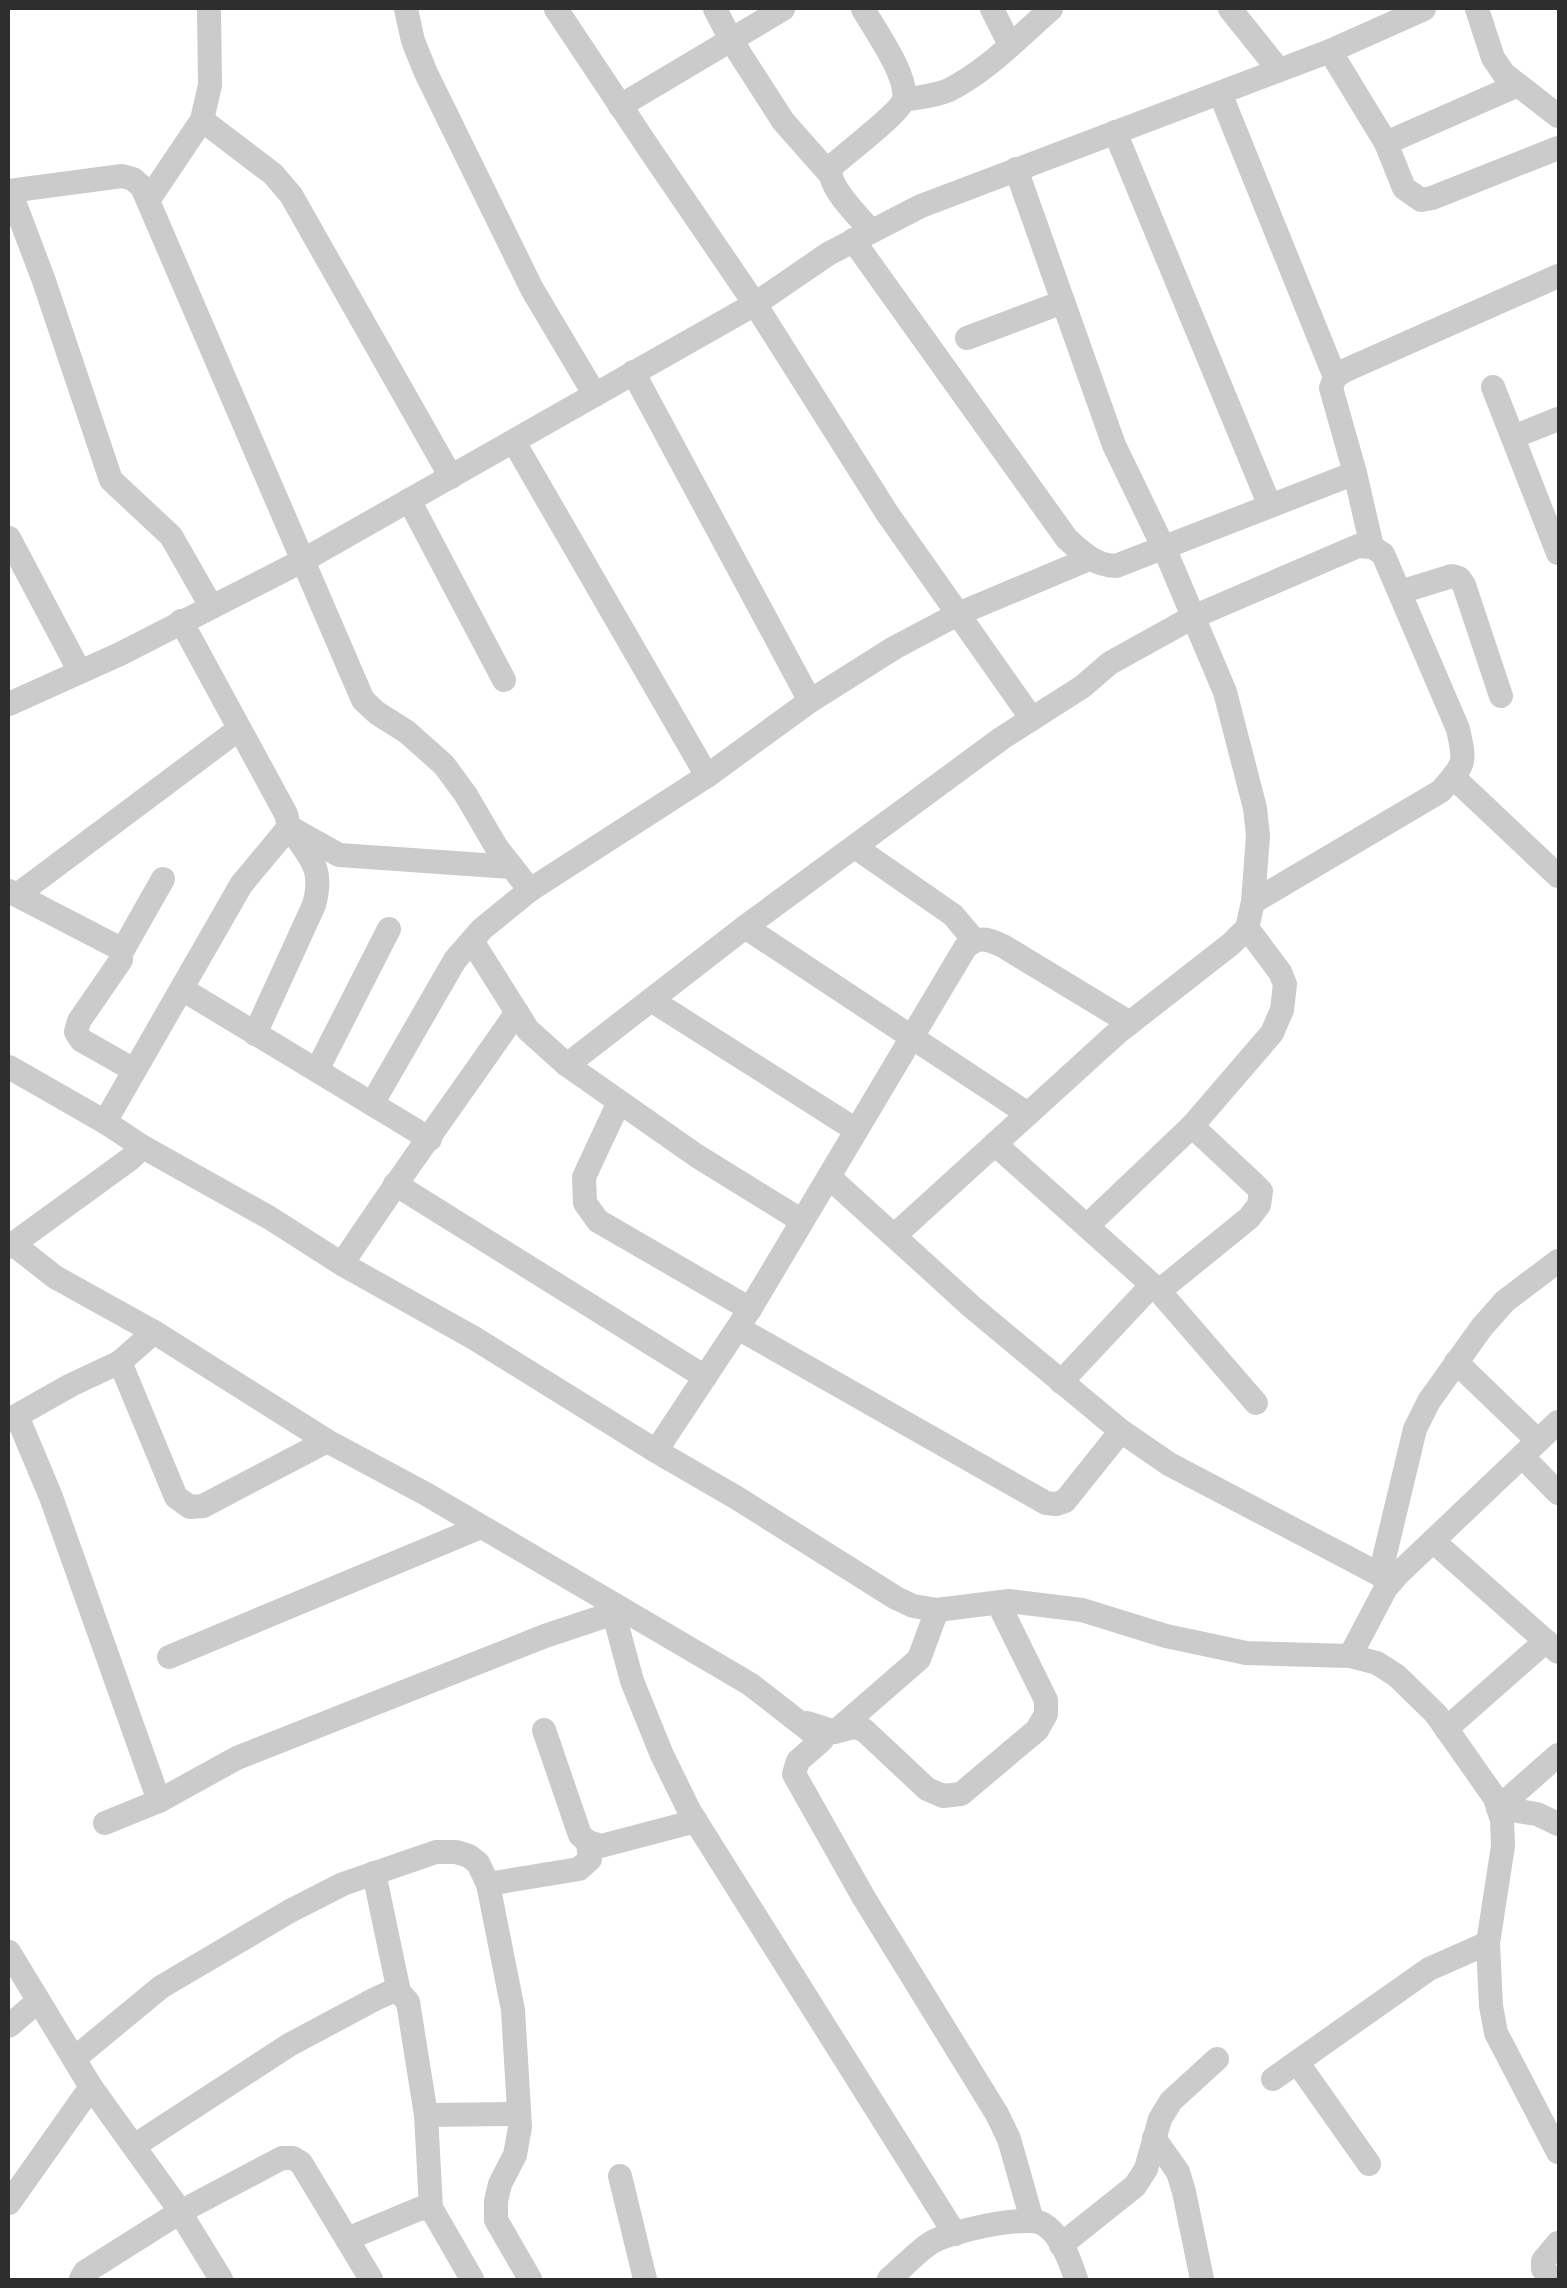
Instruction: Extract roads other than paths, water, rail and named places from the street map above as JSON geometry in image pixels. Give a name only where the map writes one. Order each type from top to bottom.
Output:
[{"type":"street","points":[[148,199],[202,120],[210,85],[209,9]]},
{"type":"street","points":[[406,9],[413,41],[434,91],[532,289],[595,395]]},
{"type":"street","points":[[556,9],[755,304],[887,513],[1032,719]]},
{"type":"street","points":[[716,9],[731,40],[783,121],[829,173],[832,183],[861,235],[1067,539],[1089,558],[1104,566],[1116,566],[1355,473]]},
{"type":"street","points":[[620,106],[783,9]]},
{"type":"street","points":[[829,173],[830,167],[896,112],[904,100],[902,80],[863,9]]},
{"type":"street","points":[[992,9],[1010,45]]},
{"type":"street","points":[[904,100],[947,91],[971,76],[1051,9]]},
{"type":"street","points":[[1230,9],[1280,70]]},
{"type":"street","points":[[9,704],[80,672],[302,561],[755,304],[828,254],[861,235],[921,206],[1330,51],[1397,14],[1424,9]]},
{"type":"street","points":[[1477,9],[1493,58],[1504,74],[1558,116]]},
{"type":"street","points":[[1330,51],[1386,143],[1404,188],[1421,200],[1432,198],[1558,148]]},
{"type":"street","points":[[1386,143],[1518,85]]},
{"type":"street","points":[[1220,93],[1335,377]]},
{"type":"street","points":[[202,120],[273,174],[291,196],[451,477]]},
{"type":"street","points":[[1115,132],[1270,506]]},
{"type":"street","points":[[895,1235],[1130,1023],[1231,944],[1247,928],[1253,902],[1258,836],[1254,808],[1225,692],[1164,548],[1114,445],[1016,169]]},
{"type":"street","points":[[211,606],[171,536],[111,480],[44,281],[9,191],[122,176],[133,179],[142,187],[363,700],[377,713],[407,732],[444,765],[512,867],[530,890]]},
{"type":"street","points":[[1372,547],[1355,473],[1331,388],[1335,377],[1346,370],[1558,276]]},
{"type":"street","points":[[967,338],[1063,302]]},
{"type":"street","points":[[633,372],[810,701]]},
{"type":"street","points":[[1493,387],[1557,548]]},
{"type":"street","points":[[1513,437],[1558,419]]},
{"type":"street","points":[[514,442],[706,776]]},
{"type":"street","points":[[409,500],[504,680]]},
{"type":"street","points":[[9,538],[80,672]]},
{"type":"street","points":[[567,1065],[745,927],[1032,719],[1082,687],[1110,663],[1193,617],[1358,546],[1372,547],[1383,554],[1458,728],[1464,757],[1460,769],[1441,791],[1253,902]]},
{"type":"street","points":[[372,1104],[455,960],[482,930],[530,890],[706,776],[810,701],[894,648],[958,614],[1089,558]]},
{"type":"street","points":[[1400,592],[1452,576],[1459,578],[1464,585],[1501,696]]},
{"type":"street","points":[[182,621],[286,814],[288,826],[314,864],[319,886],[314,905],[255,1034]]},
{"type":"street","points":[[121,953],[117,947],[13,893],[239,729]]},
{"type":"street","points":[[1453,777],[1558,876]]},
{"type":"street","points":[[288,826],[339,855],[512,867]]},
{"type":"street","points":[[105,1122],[241,885],[288,826]]},
{"type":"street","points":[[855,847],[953,915],[974,940]]},
{"type":"street","points":[[134,1070],[81,1040],[76,1032],[79,1021],[121,960],[121,953],[163,879]]},
{"type":"street","points":[[745,927],[1028,1114]]},
{"type":"street","points":[[1087,1226],[1192,1126],[1272,1033],[1282,1010],[1285,984],[1280,972],[1247,928]]},
{"type":"street","points":[[317,1070],[389,929]]},
{"type":"street","points":[[656,1452],[744,1318],[966,948],[974,940],[985,938],[1003,946],[1130,1023]]},
{"type":"street","points":[[472,941],[528,1030],[567,1065],[697,1156],[802,1221]]},
{"type":"street","points":[[182,989],[430,1139]]},
{"type":"street","points":[[651,1000],[856,1130]]},
{"type":"street","points":[[342,1264],[395,1184],[430,1139],[517,1012]]},
{"type":"street","points":[[9,1067],[105,1122],[143,1147],[270,1218],[342,1264],[474,1338],[656,1452],[737,1498],[896,1598],[913,1606],[937,1610],[1009,1601],[1082,1610],[1166,1636],[1246,1653],[1350,1656],[1377,1663],[1397,1676],[1436,1714],[1494,1798],[1498,1808],[1502,1820],[1503,1846],[1488,1943],[1491,2006],[1496,2033],[1558,2152]]},
{"type":"street","points":[[619,1102],[584,1177],[585,1203],[598,1221],[744,1318],[1046,1503],[1056,1504],[1065,1501],[1121,1431]]},
{"type":"street","points":[[1062,1382],[1156,1288],[1249,1218],[1259,1205],[1261,1191],[1192,1126]]},
{"type":"street","points":[[995,1144],[1156,1288],[1256,1403]]},
{"type":"street","points":[[143,1147],[130,1159],[11,1246],[55,1277],[154,1332],[327,1441],[481,1527],[612,1608],[750,1684],[822,1740],[798,1761],[794,1774],[864,1898],[997,2114],[1009,2139],[1032,2220]]},
{"type":"street","points":[[829,1177],[972,1307],[1121,1431],[1169,1464],[1386,1578]]},
{"type":"street","points":[[395,1184],[705,1377]]},
{"type":"street","points":[[1350,1656],[1386,1588],[1386,1578],[1415,1428],[1429,1401],[1482,1326],[1505,1300],[1558,1261]]},
{"type":"street","points":[[154,1332],[120,1362],[71,1385],[13,1418],[51,1497],[159,1801]]},
{"type":"street","points":[[120,1362],[176,1497],[190,1507],[203,1506],[327,1441]]},
{"type":"street","points":[[1456,1362],[1530,1448],[1558,1493]]},
{"type":"street","points":[[1386,1578],[1433,1541],[1558,1422]]},
{"type":"street","points":[[169,1657],[481,1527]]},
{"type":"street","points":[[1433,1541],[1552,1647],[1446,1728]]},
{"type":"street","points":[[800,1721],[835,1732],[854,1727],[864,1730],[926,1789],[943,1796],[961,1794],[1037,1730],[1046,1714],[1046,1700],[998,1603]]},
{"type":"street","points":[[105,1823],[159,1801],[237,1758],[612,1608]]},
{"type":"street","points":[[612,1608],[632,1680],[662,1755],[696,1820],[955,2234]]},
{"type":"street","points":[[835,1732],[919,1659],[937,1610]]},
{"type":"street","points":[[544,1730],[580,1835],[588,1842],[601,1846],[696,1820]]},
{"type":"street","points":[[1498,1808],[1558,1755]]},
{"type":"street","points":[[1498,1808],[1536,1814],[1558,1824]]},
{"type":"street","points":[[488,1884],[579,1869],[590,1858],[588,1842]]},
{"type":"street","points":[[75,2058],[161,1987],[290,1911],[344,1884],[436,1852],[456,1852],[469,1856],[478,1863],[488,1884],[513,2010],[520,2127],[515,2155],[500,2184],[496,2201],[496,2220],[530,2279]]},
{"type":"street","points":[[374,1873],[399,1992],[408,2002],[426,2116],[431,2208],[472,2279]]},
{"type":"street","points":[[1273,2079],[1430,1969],[1488,1943]]},
{"type":"street","points":[[9,1952],[91,2087],[180,2212],[221,2279]]},
{"type":"street","points":[[134,2146],[289,2045],[377,1998],[391,1992],[399,1992]]},
{"type":"street","points":[[9,2026],[38,2001]]},
{"type":"street","points":[[1061,2245],[1135,2186],[1146,2169],[1160,2119],[1171,2101],[1217,2059]]},
{"type":"street","points":[[1297,2062],[1369,2164]]},
{"type":"street","points":[[9,2203],[91,2087]]},
{"type":"street","points":[[426,2116],[519,2114]]},
{"type":"street","points":[[1154,2138],[1178,2172],[1202,2279]]},
{"type":"street","points":[[81,2279],[90,2268],[180,2212],[282,2158],[293,2158],[301,2163],[371,2279]]},
{"type":"street","points":[[620,2176],[645,2279]]},
{"type":"street","points":[[347,2239],[418,2209],[431,2208]]},
{"type":"street","points":[[889,2279],[930,2243],[976,2227],[1032,2220],[1044,2224],[1054,2233],[1070,2260],[1076,2279]]},
{"type":"street","points":[[1553,2279],[1543,2268],[1543,2261],[1558,2243]]}]
